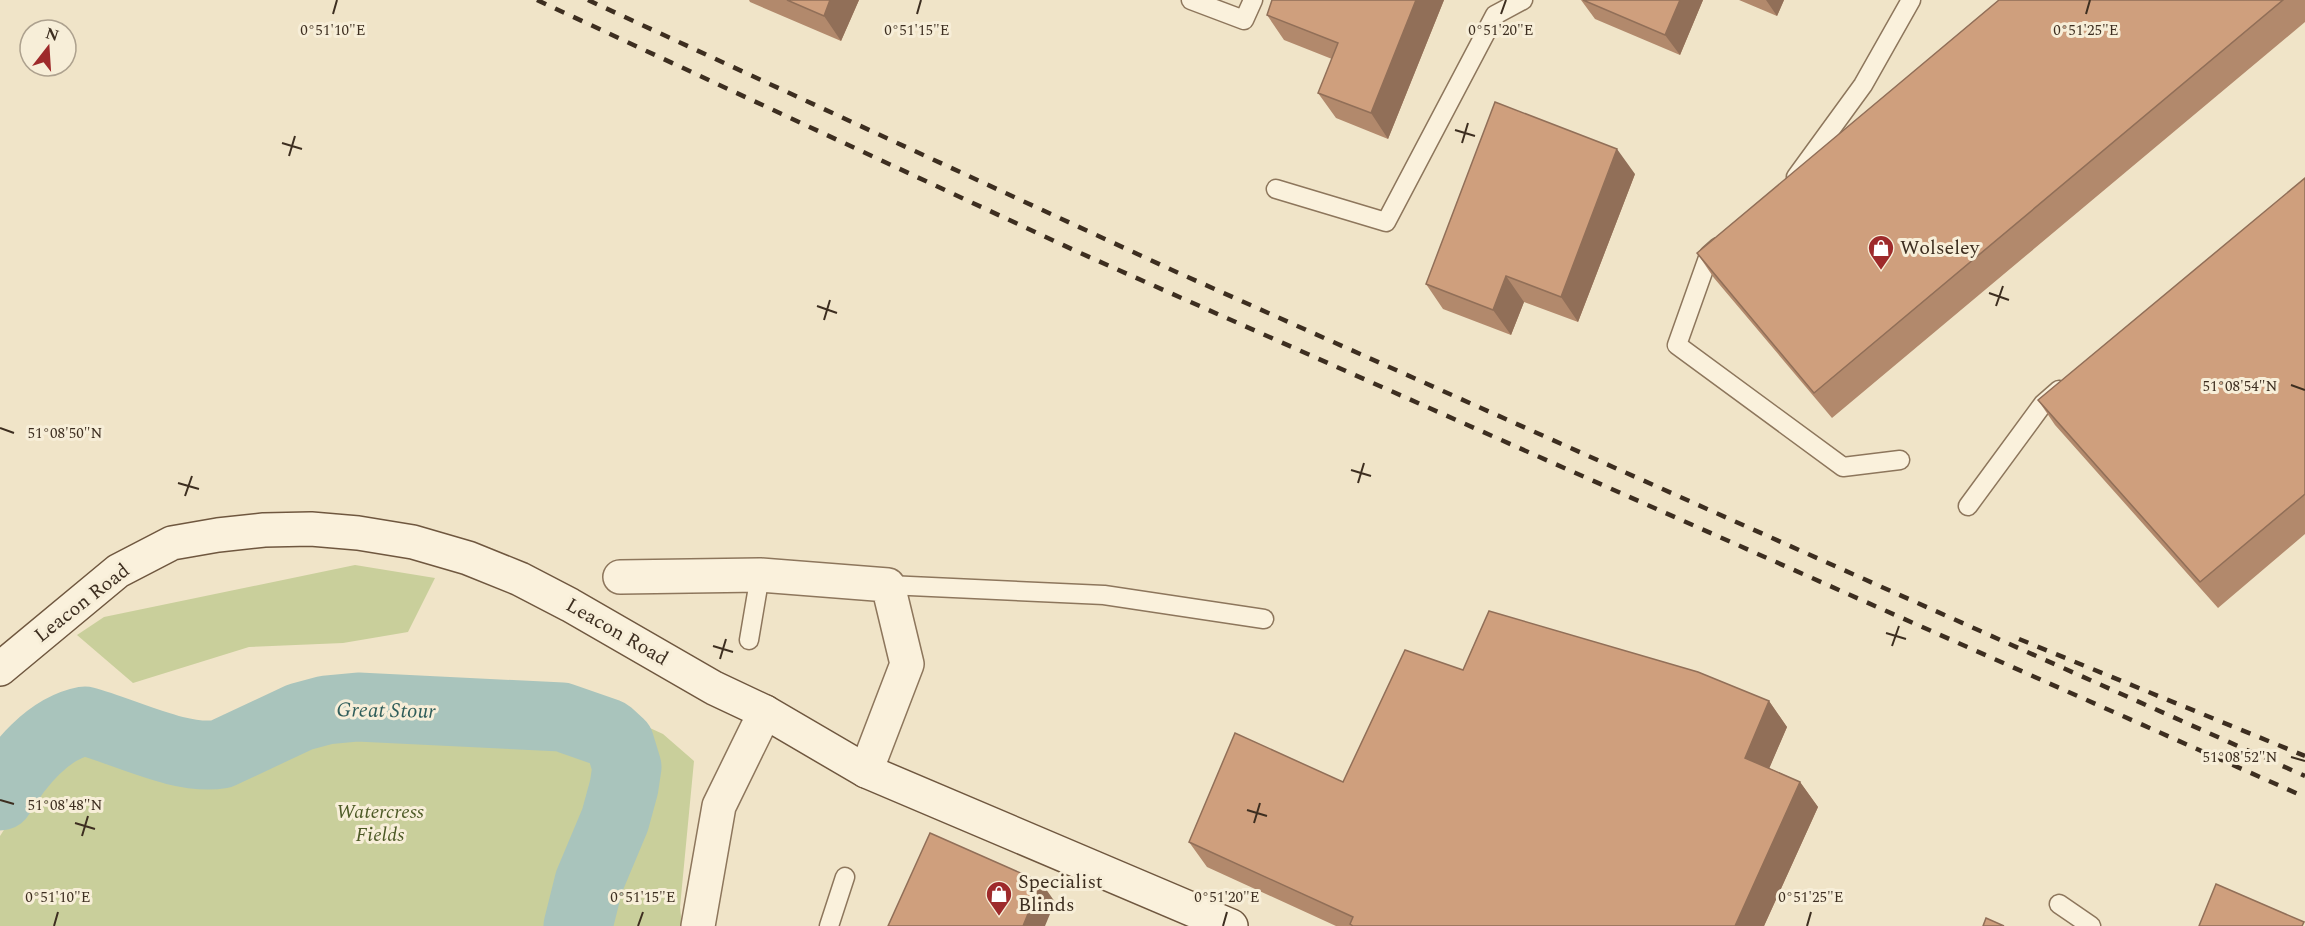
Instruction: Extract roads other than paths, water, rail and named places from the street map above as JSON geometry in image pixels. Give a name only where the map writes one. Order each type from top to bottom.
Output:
[{"type":"street","name":"Leacon Road","points":[[0,669],[118,571],[172,543],[264,530],[311,529],[358,532],[413,542],[468,558],[520,579],[570,605],[714,688],[765,712],[866,771],[1231,926]]},
{"type":"street","points":[[620,577],[760,575],[888,585],[907,664],[866,771]]},
{"type":"street","points":[[698,926],[719,806],[765,712]]},
{"type":"lane","points":[[1191,0],[1244,20],[1253,0]]},
{"type":"lane","points":[[1276,189],[1386,222],[1495,15],[1523,0]]},
{"type":"lane","points":[[1789,187],[1863,84],[1911,0]]},
{"type":"lane","points":[[1735,232],[1708,255],[1677,345],[1843,467],[1900,460]]},
{"type":"lane","points":[[1968,506],[2043,404],[2070,381]]},
{"type":"lane","points":[[749,640],[760,575]]},
{"type":"lane","points":[[888,585],[1104,595],[1264,619]]},
{"type":"lane","points":[[829,926],[845,878]]},
{"type":"lane","points":[[2059,904],[2091,926]]},
{"type":"waterway","name":"Great Stour","points":[[0,796],[25,760],[35,750],[59,731],[85,721],[171,750],[205,755],[221,754],[300,717],[326,710],[358,707],[562,717],[608,733],[620,744],[627,767],[615,820],[589,882],[578,926]]},
{"type":"railway","points":[[537,0],[1078,252],[2305,797]]},
{"type":"railway","points":[[588,0],[1172,270],[2305,776]]},
{"type":"railway","points":[[2019,639],[2305,756]]},
{"type":"place","name":"Wolseley","points":[[1881,271]]},
{"type":"place","name":"Specialist Blinds","points":[[999,917]]},
{"type":"park label","name":"Watercress Fields","points":[[380,824]]}]
